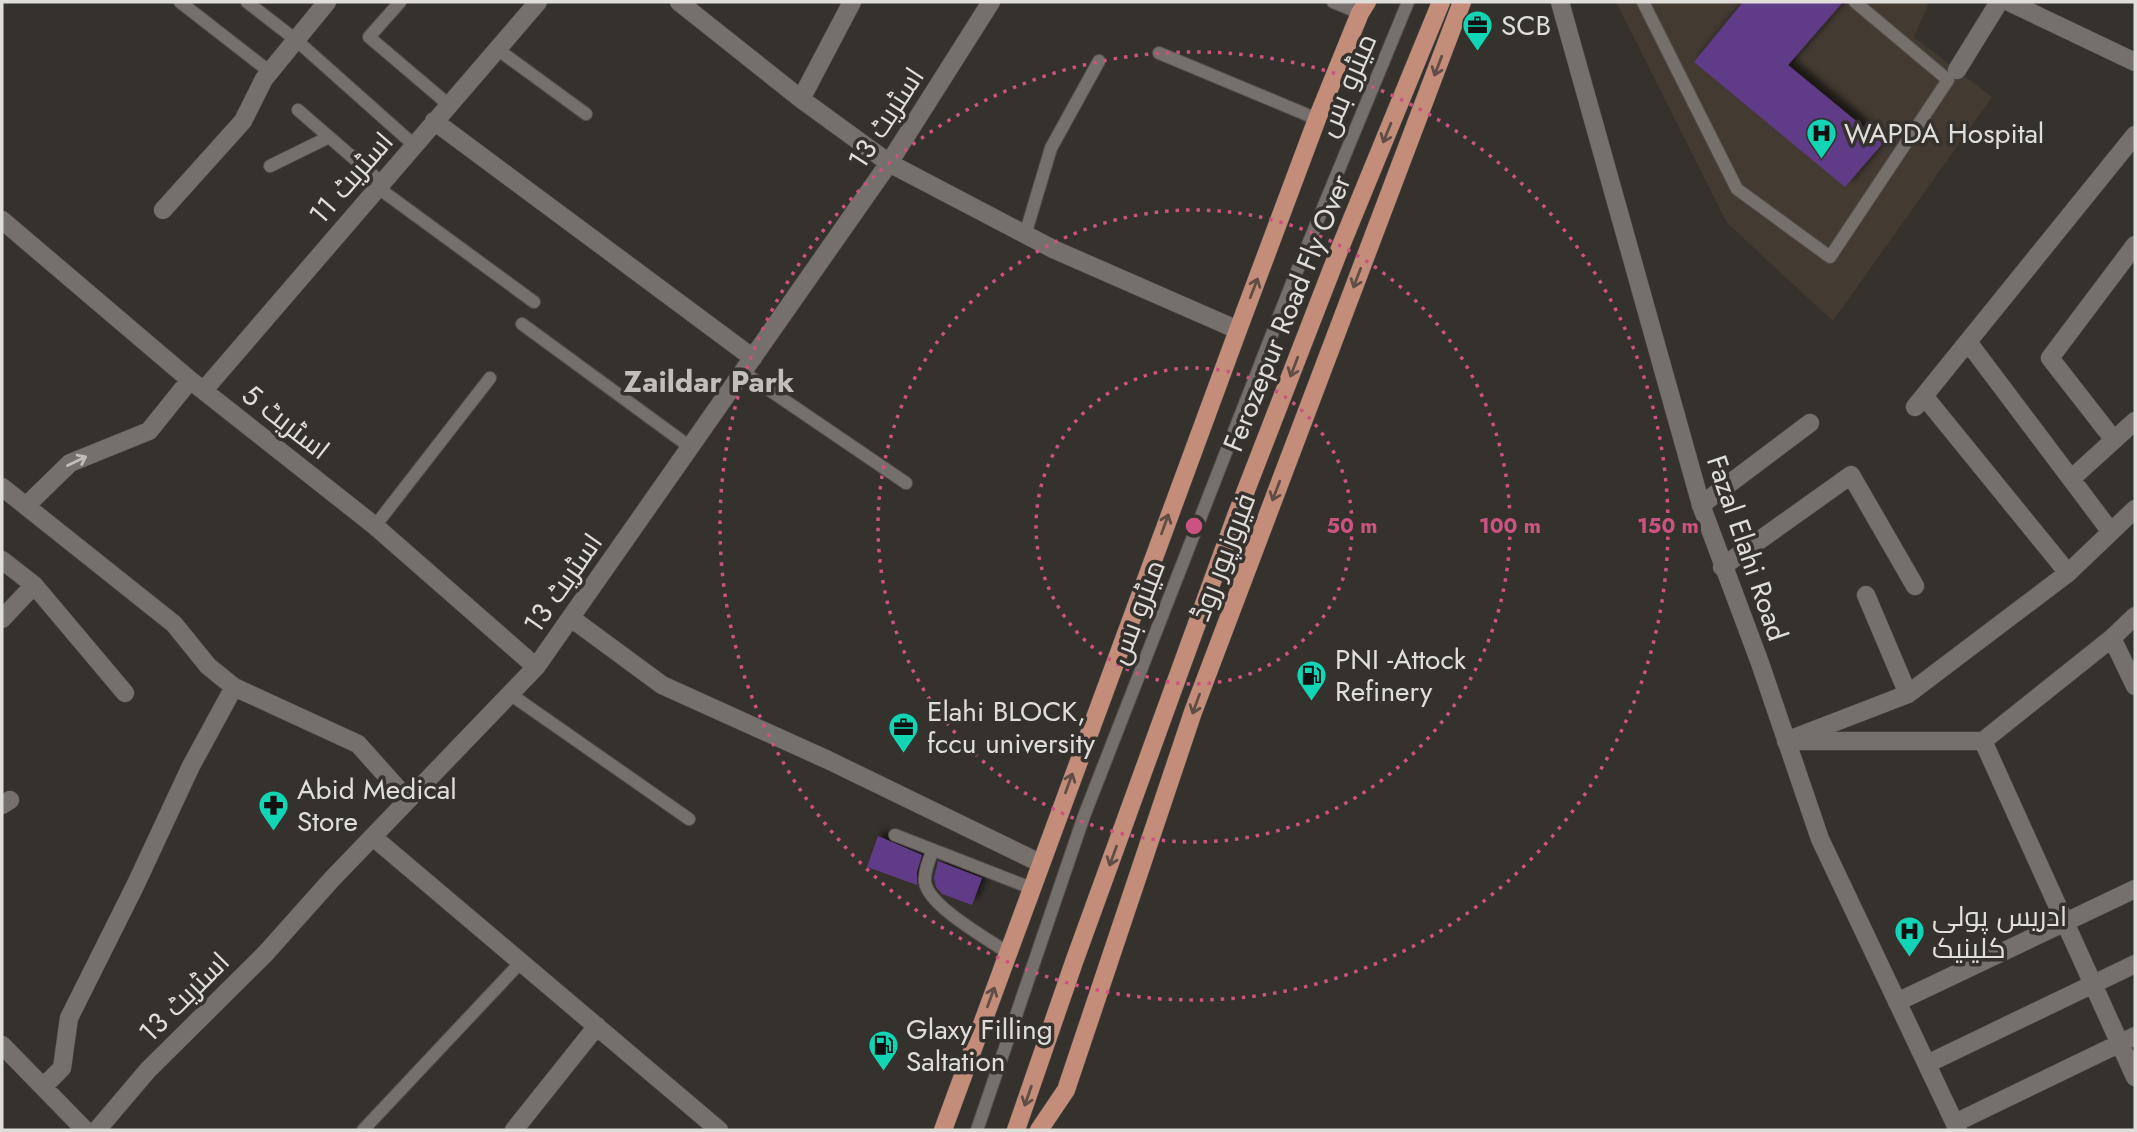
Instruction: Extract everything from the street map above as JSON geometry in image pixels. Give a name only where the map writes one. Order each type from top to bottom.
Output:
[{"type":"main road","name":"Ferozepur Road Fly Over","points":[[1016,1130],[1074,961],[1236,516],[1340,248],[1441,2]]},
{"type":"main road","name":"فیروزپور روڈ","points":[[1039,1130],[1066,1090],[1193,712],[1462,2]]},
{"type":"main road","points":[[943,1130],[1238,330],[1363,5]]},
{"type":"street","points":[[163,210],[243,121],[264,79],[327,2]]},
{"type":"street","name":"اسٹریٹ 11","points":[[27,506],[70,463],[149,430],[197,385],[379,185],[538,2]]},
{"type":"street","points":[[679,2],[801,99],[889,163],[1053,249],[1238,330]]},
{"type":"street","points":[[801,99],[852,2]]},
{"type":"street","name":"اسٹریٹ 13","points":[[97,1130],[148,1070],[265,954],[536,667],[889,163],[991,2]]},
{"type":"street","name":"Fazal Elahi Road","points":[[1560,2],[1701,505],[1722,567],[1760,663],[1820,839],[1956,1127]]},
{"type":"street","points":[[1957,70],[1999,2]]},
{"type":"street","points":[[2009,2],[2135,62]]},
{"type":"street","points":[[434,121],[748,365]]},
{"type":"street","points":[[2068,573],[1920,402],[2135,135]]},
{"type":"street","name":"اسٹریٹ 5","points":[[2,220],[197,385],[375,526],[536,667]]},
{"type":"street","points":[[2114,440],[2050,358],[2135,245]]},
{"type":"street","points":[[1968,342],[2111,532]]},
{"type":"street","points":[[2071,479],[2135,421]]},
{"type":"street","points":[[1701,505],[1810,423]]},
{"type":"street","points":[[1722,567],[1852,475],[1915,586]]},
{"type":"street","points":[[2,486],[174,624],[208,666],[234,687],[358,744],[408,800]]},
{"type":"street","points":[[1786,741],[1908,694],[2068,573],[2135,509]]},
{"type":"street","points":[[2,560],[34,586],[125,693]]},
{"type":"street","points":[[2,619],[34,586]]},
{"type":"street","points":[[1866,594],[1908,694]]},
{"type":"street","points":[[1786,741],[1983,741],[2112,638],[2135,616]]},
{"type":"street","points":[[571,618],[662,685],[828,760],[1040,863]]},
{"type":"street","points":[[2112,638],[2135,686]]},
{"type":"street","points":[[43,1087],[62,1068],[69,1018],[191,766],[234,687]]},
{"type":"street","points":[[1983,741],[2093,983],[2128,1040],[2135,1077]]},
{"type":"street","points":[[373,837],[719,1130]]},
{"type":"street","points":[[1897,1002],[2135,889]]},
{"type":"street","points":[[1927,1064],[2135,964]]},
{"type":"street","points":[[514,1130],[597,1026]]},
{"type":"street","points":[[1956,1127],[2128,1040]]},
{"type":"street","points":[[2,1045],[85,1130]]},
{"type":"lane","points":[[182,2],[270,72]]},
{"type":"lane","points":[[247,2],[296,40],[414,145]]},
{"type":"lane","points":[[400,2],[369,37],[449,105]]},
{"type":"lane","points":[[1332,2],[1363,5]]},
{"type":"lane","name":"میٹرو بس","points":[[977,1130],[1084,816],[1292,283],[1408,2]]},
{"type":"lane","points":[[1643,2],[1737,189],[1830,257],[1948,80],[1855,2]]},
{"type":"lane","points":[[497,49],[586,114]]},
{"type":"lane","points":[[1159,53],[1317,119]]},
{"type":"lane","points":[[1026,235],[1051,149],[1099,61]]},
{"type":"lane","points":[[298,110],[379,185],[534,302]]},
{"type":"lane","points":[[270,166],[329,137]]},
{"type":"lane","points":[[522,324],[690,447]]},
{"type":"lane","points":[[748,365],[906,483]]},
{"type":"lane","points":[[375,526],[490,378]]},
{"type":"lane","points":[[510,694],[689,819]]},
{"type":"lane","points":[[895,835],[1031,888]]},
{"type":"lane","points":[[933,850],[926,871],[925,883],[929,894],[950,913],[1008,953]]},
{"type":"lane","points":[[363,1130],[521,962]]},
{"type":"shaded area","name":"WAPDA Hospital","points":[[1616,2],[1929,2],[1914,37],[1992,97],[1833,321],[1727,223]]},
{"type":"building","points":[[1743,2],[1843,2],[1788,65],[1883,143],[1845,187],[1694,62]]},
{"type":"building","points":[[878,836],[922,855],[917,872],[917,885],[867,867]]},
{"type":"building","points":[[938,861],[982,878],[972,905],[942,894],[936,887],[934,878]]},
{"type":"place","name":"SCB","points":[[1478,52]]},
{"type":"place","name":"WAPDA Hospital","points":[[1821,160]]},
{"type":"place","name":"PNI -Attock Refinery","points":[[1312,702]]},
{"type":"place","name":"Elahi BLOCK, fccu university","points":[[904,754]]},
{"type":"place","name":"Abid Medical Store","points":[[274,832]]},
{"type":"place","name":"ادریس پولی کلینیک","points":[[1909,959]]},
{"type":"place","name":"Glaxy Filling Saltation","points":[[883,1072]]},
{"type":"district","name":"Zaildar Park","points":[[709,381]]}]
